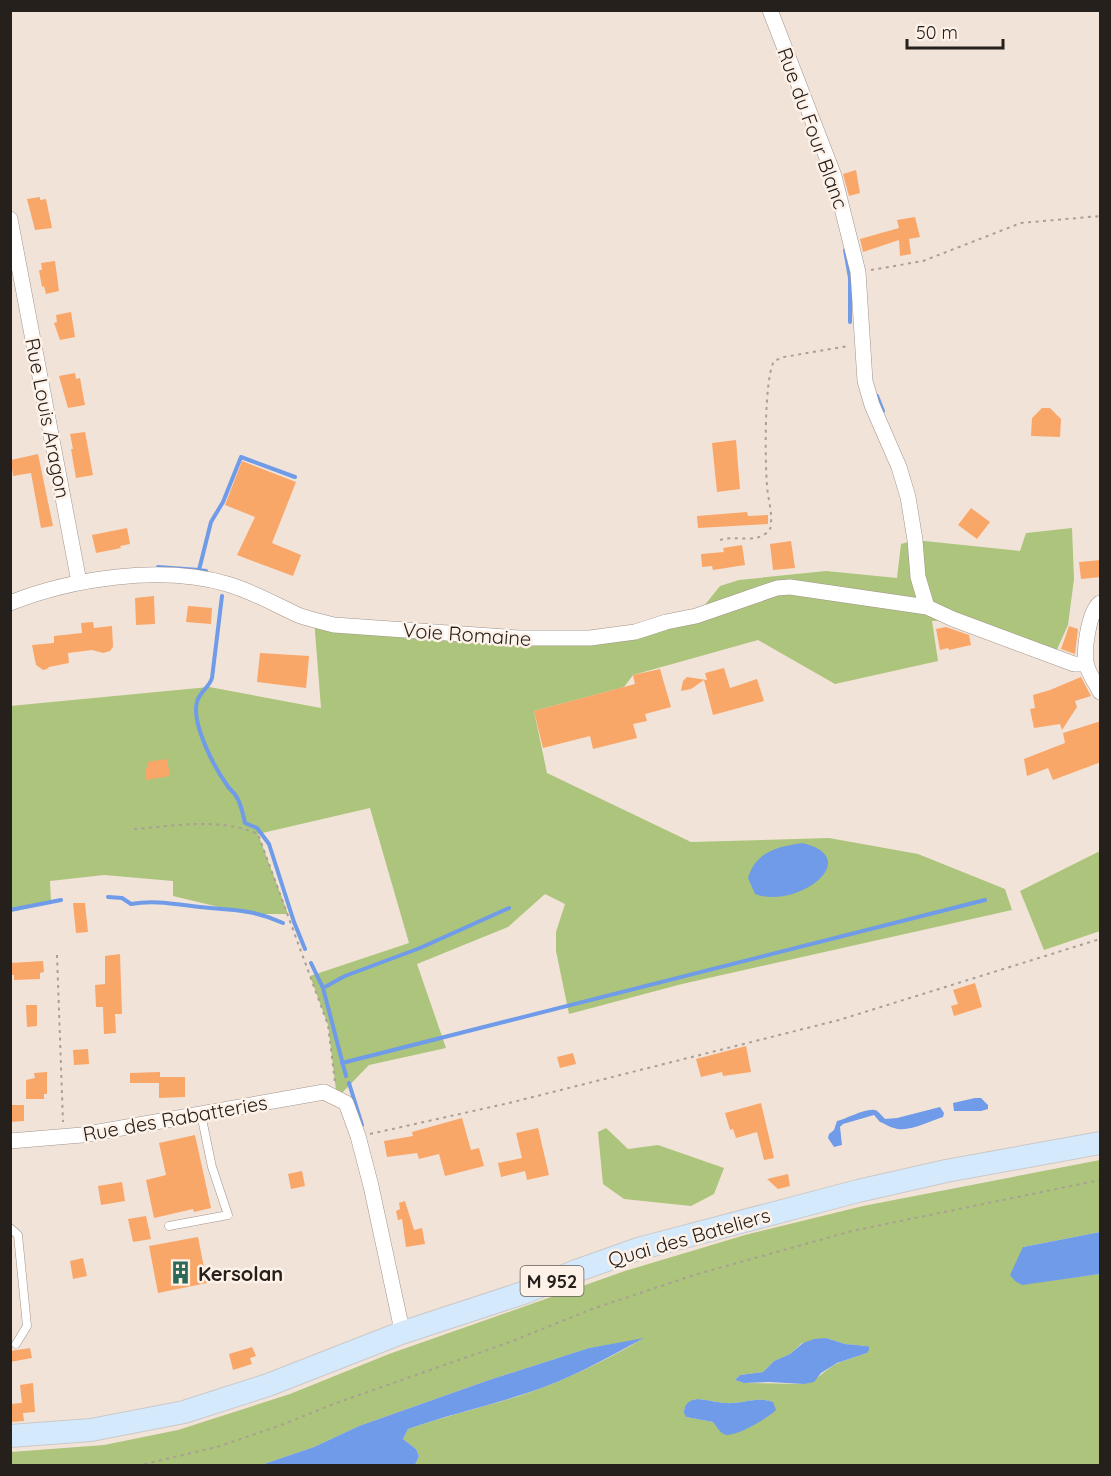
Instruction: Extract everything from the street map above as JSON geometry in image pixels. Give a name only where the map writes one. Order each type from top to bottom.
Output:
[{"type":"main road","name":"Quai des Bateliers","points":[[10,1436],[91,1430],[184,1412],[268,1385],[401,1333],[516,1295],[638,1249],[858,1191],[1101,1143]]},
{"type":"street","name":"Rue du Four Blanc","points":[[770,10],[834,176],[858,272],[865,381],[899,467],[908,497],[918,577],[927,607]]},
{"type":"street","name":"Rue Louis Aragon","points":[[10,219],[79,582]]},
{"type":"street","points":[[10,311],[27,309]]},
{"type":"street","name":"Voie Romaine","points":[[10,603],[79,582],[174,575],[224,583],[246,590],[301,616],[334,625],[519,638],[590,638],[635,632],[666,622],[696,616],[783,588],[927,607]]},
{"type":"street","points":[[1101,603],[1093,611],[1086,642],[1086,663],[1101,692]]},
{"type":"street","points":[[927,607],[952,620],[1074,664],[1086,663]]},
{"type":"street","name":"Rue des Rabatteries","points":[[10,1141],[63,1137],[324,1092],[337,1098]]},
{"type":"street","points":[[337,1098],[346,1103],[358,1136],[376,1208],[401,1333]]},
{"type":"lane","points":[[169,1226],[228,1215],[212,1167],[201,1114]]},
{"type":"lane","points":[[10,1228],[18,1235],[27,1326],[16,1344]]},
{"type":"path","points":[[858,272],[923,261],[1021,223],[1101,216]]},
{"type":"path","points":[[720,540],[732,537],[756,538],[764,536],[771,528],[772,508],[768,497],[766,466],[769,376],[774,361],[784,357],[862,343]]},
{"type":"path","points":[[134,829],[222,823],[242,827],[258,834],[328,1025],[337,1098]]},
{"type":"path","points":[[358,1136],[508,1103],[839,1020],[1101,939]]},
{"type":"path","points":[[57,955],[63,1137]]},
{"type":"path","points":[[136,1466],[220,1446],[510,1342],[592,1309],[694,1275],[852,1232],[1101,1180]]},
{"type":"green space","points":[[1072,528],[1074,579],[1068,625],[1054,656],[953,620],[932,621],[938,661],[835,684],[758,640],[633,675],[624,687],[534,711],[547,773],[691,842],[829,838],[918,854],[1005,889],[1012,910],[682,984],[569,1014],[556,951],[556,932],[565,904],[545,894],[508,927],[417,964],[446,1048],[369,1065],[337,1098],[328,1025],[310,976],[409,943],[370,808],[258,834],[288,914],[248,914],[173,896],[173,881],[104,875],[50,881],[51,903],[11,912],[10,706],[209,687],[321,708],[314,619],[544,638],[696,616],[720,586],[739,580],[826,571],[897,578],[901,544],[915,540],[1020,551],[1026,533]]},
{"type":"green space","points":[[1100,851],[1100,931],[1044,950],[1020,891]]},
{"type":"green space","points":[[606,1128],[628,1149],[658,1145],[724,1168],[714,1194],[691,1206],[624,1199],[603,1184],[598,1132]]},
{"type":"green space","points":[[1100,1160],[1100,1232],[1023,1247],[1022,1284],[1100,1274],[1100,1465],[415,1465],[419,1456],[416,1449],[403,1439],[408,1429],[542,1388],[586,1369],[642,1339],[589,1348],[489,1380],[359,1426],[314,1447],[261,1465],[11,1466],[11,1452],[104,1445],[178,1430],[290,1394],[389,1354],[625,1271],[745,1235],[863,1206]],"holes":[[[826,1338],[845,1344],[867,1346],[867,1353],[834,1365],[816,1379],[804,1384],[744,1383],[735,1380],[740,1375],[763,1372],[774,1361],[790,1354],[802,1343]],[[693,1400],[729,1403],[758,1400],[773,1402],[769,1416],[738,1432],[719,1430],[713,1422],[686,1417],[684,1409]]]},
{"type":"water","points":[[802,843],[820,850],[828,860],[826,870],[818,880],[805,889],[789,895],[772,897],[755,894],[748,878],[756,862],[768,852]]},
{"type":"water","points":[[981,1098],[988,1105],[988,1109],[954,1111],[953,1103]]},
{"type":"water","points":[[940,1107],[944,1113],[943,1117],[912,1128],[892,1128],[880,1122],[874,1115],[843,1124],[840,1127],[842,1145],[834,1147],[828,1138],[837,1121],[863,1111],[877,1111],[885,1119]]},
{"type":"water","points":[[1100,1232],[1100,1274],[1022,1285],[1010,1275],[1023,1247]]},
{"type":"water","points":[[644,1338],[587,1368],[542,1388],[408,1429],[403,1439],[416,1449],[419,1456],[415,1465],[261,1465],[314,1447],[359,1426],[489,1380],[589,1348]]},
{"type":"water","points":[[826,1338],[845,1344],[867,1346],[869,1350],[867,1353],[837,1363],[821,1373],[814,1382],[804,1384],[744,1383],[735,1380],[740,1375],[763,1372],[774,1361],[790,1354],[803,1343]]},
{"type":"water","points":[[698,1399],[729,1403],[768,1401],[773,1402],[776,1410],[753,1426],[727,1435],[721,1432],[713,1422],[686,1417],[684,1410],[686,1405]]},
{"type":"building","points":[[856,170],[860,193],[849,196],[843,174]]},
{"type":"building","points":[[40,197],[40,200],[46,199],[52,228],[35,230],[27,199]]},
{"type":"building","points":[[915,217],[920,237],[909,239],[911,254],[900,256],[899,240],[863,252],[860,239],[899,228],[897,220]]},
{"type":"building","points":[[55,261],[59,291],[46,294],[44,286],[42,287],[39,270],[42,270],[41,263]]},
{"type":"building","points":[[71,312],[75,337],[60,340],[54,323],[57,322],[56,315]]},
{"type":"building","points":[[75,373],[76,379],[80,378],[85,405],[68,408],[59,376]]},
{"type":"building","points":[[1042,408],[1050,408],[1061,419],[1060,437],[1031,436],[1032,418]]},
{"type":"building","points":[[85,432],[93,475],[76,478],[70,434]]},
{"type":"building","points":[[736,440],[740,489],[717,492],[712,443]]},
{"type":"building","points":[[38,454],[53,526],[41,528],[31,473],[13,476],[11,460]]},
{"type":"building","points":[[242,461],[296,482],[272,543],[301,555],[293,576],[237,555],[255,517],[225,505]]},
{"type":"building","points":[[971,508],[990,522],[977,539],[958,525]]},
{"type":"building","points":[[747,512],[748,516],[768,515],[768,524],[698,528],[697,516]]},
{"type":"building","points":[[127,528],[130,544],[96,553],[92,535]]},
{"type":"building","points":[[791,541],[795,568],[773,570],[770,544]]},
{"type":"building","points":[[742,545],[745,565],[713,570],[712,566],[702,567],[701,554],[724,552],[723,548]]},
{"type":"building","points":[[1101,560],[1101,577],[1081,579],[1079,562]]},
{"type":"building","points":[[154,596],[155,624],[136,625],[135,598]]},
{"type":"building","points":[[188,606],[212,608],[211,624],[186,622]]},
{"type":"building","points":[[93,622],[94,628],[112,626],[113,647],[110,651],[103,653],[92,650],[68,653],[69,663],[43,670],[36,665],[32,645],[54,643],[54,636],[82,633],[81,623]]},
{"type":"building","points":[[1069,626],[1078,629],[1075,654],[1061,649]]},
{"type":"building","points":[[946,627],[969,635],[971,645],[940,650],[936,629]]},
{"type":"building","points":[[260,653],[309,656],[306,688],[257,682]]},
{"type":"building","points":[[724,668],[730,688],[757,679],[764,701],[713,715],[704,680],[691,689],[681,691],[683,681],[687,677],[707,680],[705,673]]},
{"type":"building","points":[[660,669],[671,707],[645,714],[647,721],[633,724],[637,738],[593,749],[590,736],[543,748],[534,711],[635,684],[633,675]]},
{"type":"building","points":[[1081,677],[1091,696],[1075,701],[1077,707],[1062,730],[1060,724],[1034,728],[1030,709],[1035,708],[1033,695]]},
{"type":"building","points":[[1101,721],[1101,762],[1053,780],[1048,768],[1027,776],[1024,759],[1065,743],[1063,733]]},
{"type":"building","points":[[167,759],[170,776],[146,780],[147,762]]},
{"type":"building","points":[[73,903],[85,903],[88,932],[76,933]]},
{"type":"building","points":[[120,954],[122,1014],[115,1014],[116,1033],[104,1034],[103,1007],[96,1007],[95,985],[105,984],[105,956]]},
{"type":"building","points":[[43,961],[44,972],[40,973],[40,979],[14,980],[14,975],[10,975],[10,963]]},
{"type":"building","points":[[975,983],[982,1007],[954,1016],[951,1006],[958,1004],[953,990]]},
{"type":"building","points":[[26,1005],[37,1005],[37,1026],[27,1027]]},
{"type":"building","points":[[746,1046],[751,1072],[723,1076],[722,1072],[701,1077],[696,1059]]},
{"type":"building","points":[[88,1049],[89,1064],[74,1065],[73,1050]]},
{"type":"building","points":[[573,1053],[576,1064],[560,1068],[557,1057]]},
{"type":"building","points":[[47,1072],[47,1094],[44,1094],[44,1099],[26,1099],[26,1080],[35,1078],[34,1073]]},
{"type":"building","points":[[160,1072],[160,1077],[185,1077],[185,1097],[159,1098],[159,1083],[130,1083],[130,1073]]},
{"type":"building","points":[[761,1103],[774,1158],[764,1160],[757,1132],[736,1138],[733,1129],[730,1130],[725,1113]]},
{"type":"building","points":[[10,1105],[24,1105],[24,1121],[10,1122]]},
{"type":"building","points":[[462,1118],[471,1150],[479,1148],[484,1166],[445,1176],[439,1154],[419,1159],[417,1153],[387,1157],[384,1141],[413,1136],[412,1132]]},
{"type":"building","points":[[538,1128],[549,1175],[527,1180],[525,1171],[501,1177],[498,1163],[522,1158],[516,1133]]},
{"type":"building","points":[[195,1135],[211,1208],[194,1212],[193,1209],[154,1218],[146,1180],[166,1175],[159,1143]]},
{"type":"building","points":[[302,1171],[305,1186],[291,1189],[288,1174]]},
{"type":"building","points":[[788,1174],[790,1186],[778,1189],[767,1179]]},
{"type":"building","points":[[122,1182],[125,1201],[101,1205],[98,1186]]},
{"type":"building","points":[[405,1201],[414,1230],[422,1228],[425,1244],[406,1247],[402,1219],[398,1220],[396,1211],[400,1209],[399,1203]]},
{"type":"building","points":[[146,1216],[151,1239],[133,1242],[128,1219]]},
{"type":"building","name":"Kersolan","points":[[198,1237],[207,1283],[158,1293],[149,1246]]},
{"type":"building","points":[[83,1258],[87,1276],[73,1279],[70,1261]]},
{"type":"building","points":[[252,1347],[256,1356],[250,1358],[252,1364],[233,1370],[229,1354]]},
{"type":"building","points":[[30,1348],[32,1358],[10,1362],[10,1351]]},
{"type":"building","points":[[33,1383],[35,1412],[23,1413],[24,1421],[10,1422],[10,1404],[22,1403],[20,1385]]},
{"type":"waterway","points":[[845,250],[850,278],[850,322]]},
{"type":"waterway","points":[[877,396],[883,411]]},
{"type":"waterway","points":[[206,571],[199,570],[211,522],[223,502],[241,457],[295,477]]},
{"type":"waterway","points":[[158,567],[199,570]]},
{"type":"waterway","points":[[222,596],[212,678],[198,699],[197,721],[210,756],[239,802],[245,823],[257,828],[269,844],[305,949]]},
{"type":"waterway","points":[[108,897],[122,898],[131,904],[161,903],[247,912],[283,923]]},
{"type":"waterway","points":[[10,910],[61,900]]},
{"type":"waterway","points":[[342,1063],[985,900]]},
{"type":"waterway","points":[[311,963],[323,988],[345,976],[420,948],[509,908]]},
{"type":"waterway","points":[[323,988],[346,1076]]},
{"type":"waterway","points":[[349,1083],[362,1125]]},
{"type":"place","name":"Kersolan","points":[[180,1273]]}]
